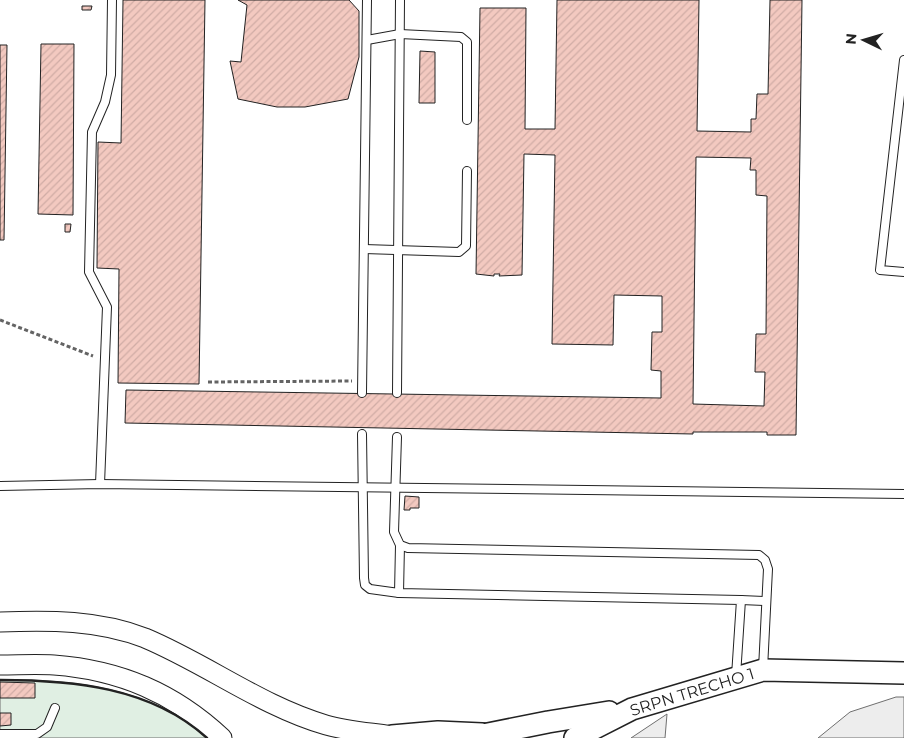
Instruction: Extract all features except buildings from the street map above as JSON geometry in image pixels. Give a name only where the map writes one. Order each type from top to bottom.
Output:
[{"type":"main road","name":"SRPN TRECHO 1","points":[[576,738],[632,709],[736,676],[763,670],[904,673]]},
{"type":"main road","points":[[398,737],[438,732],[476,736],[548,722],[632,709]]},
{"type":"street","points":[[0,622],[44,620],[97,625],[144,638],[174,651],[221,679],[282,708],[327,725],[398,737]]},
{"type":"street","points":[[0,666],[54,665],[101,672],[152,688],[199,716],[222,738]]},
{"type":"lane","points":[[100,484],[108,307],[89,272],[92,132],[105,102],[111,75],[112,0]]},
{"type":"lane","points":[[362,393],[367,0]]},
{"type":"lane","points":[[397,393],[400,0]]},
{"type":"lane","points":[[367,40],[400,34],[461,37],[468,42],[467,120]]},
{"type":"lane","points":[[904,60],[880,270],[904,272]]},
{"type":"lane","points":[[364,249],[398,248],[459,252],[466,246],[467,171]]},
{"type":"lane","points":[[362,434],[365,585],[370,589],[399,593],[766,601]]},
{"type":"lane","points":[[397,436],[394,532],[400,545],[399,593]]},
{"type":"lane","points":[[0,486],[100,484],[904,494]]},
{"type":"lane","points":[[400,545],[408,548],[754,553],[766,560],[768,570],[763,670]]},
{"type":"lane","points":[[736,676],[741,600]]},
{"type":"lane","points":[[0,734],[36,734],[47,727],[55,708]]},
{"type":"path","points":[[0,320],[105,361]]},
{"type":"path","points":[[208,382],[362,381]]},
{"type":"green space","points":[[0,680],[55,681],[82,684],[136,697],[161,707],[185,721],[207,738],[0,738]]},
{"type":"shaded area","points":[[896,697],[904,697],[904,738],[818,738],[850,712]]},
{"type":"shaded area","points":[[667,714],[665,738],[631,738]]},
{"type":"wall","points":[[0,680],[27,680],[82,685],[136,697],[161,707],[185,721],[207,738]]}]
